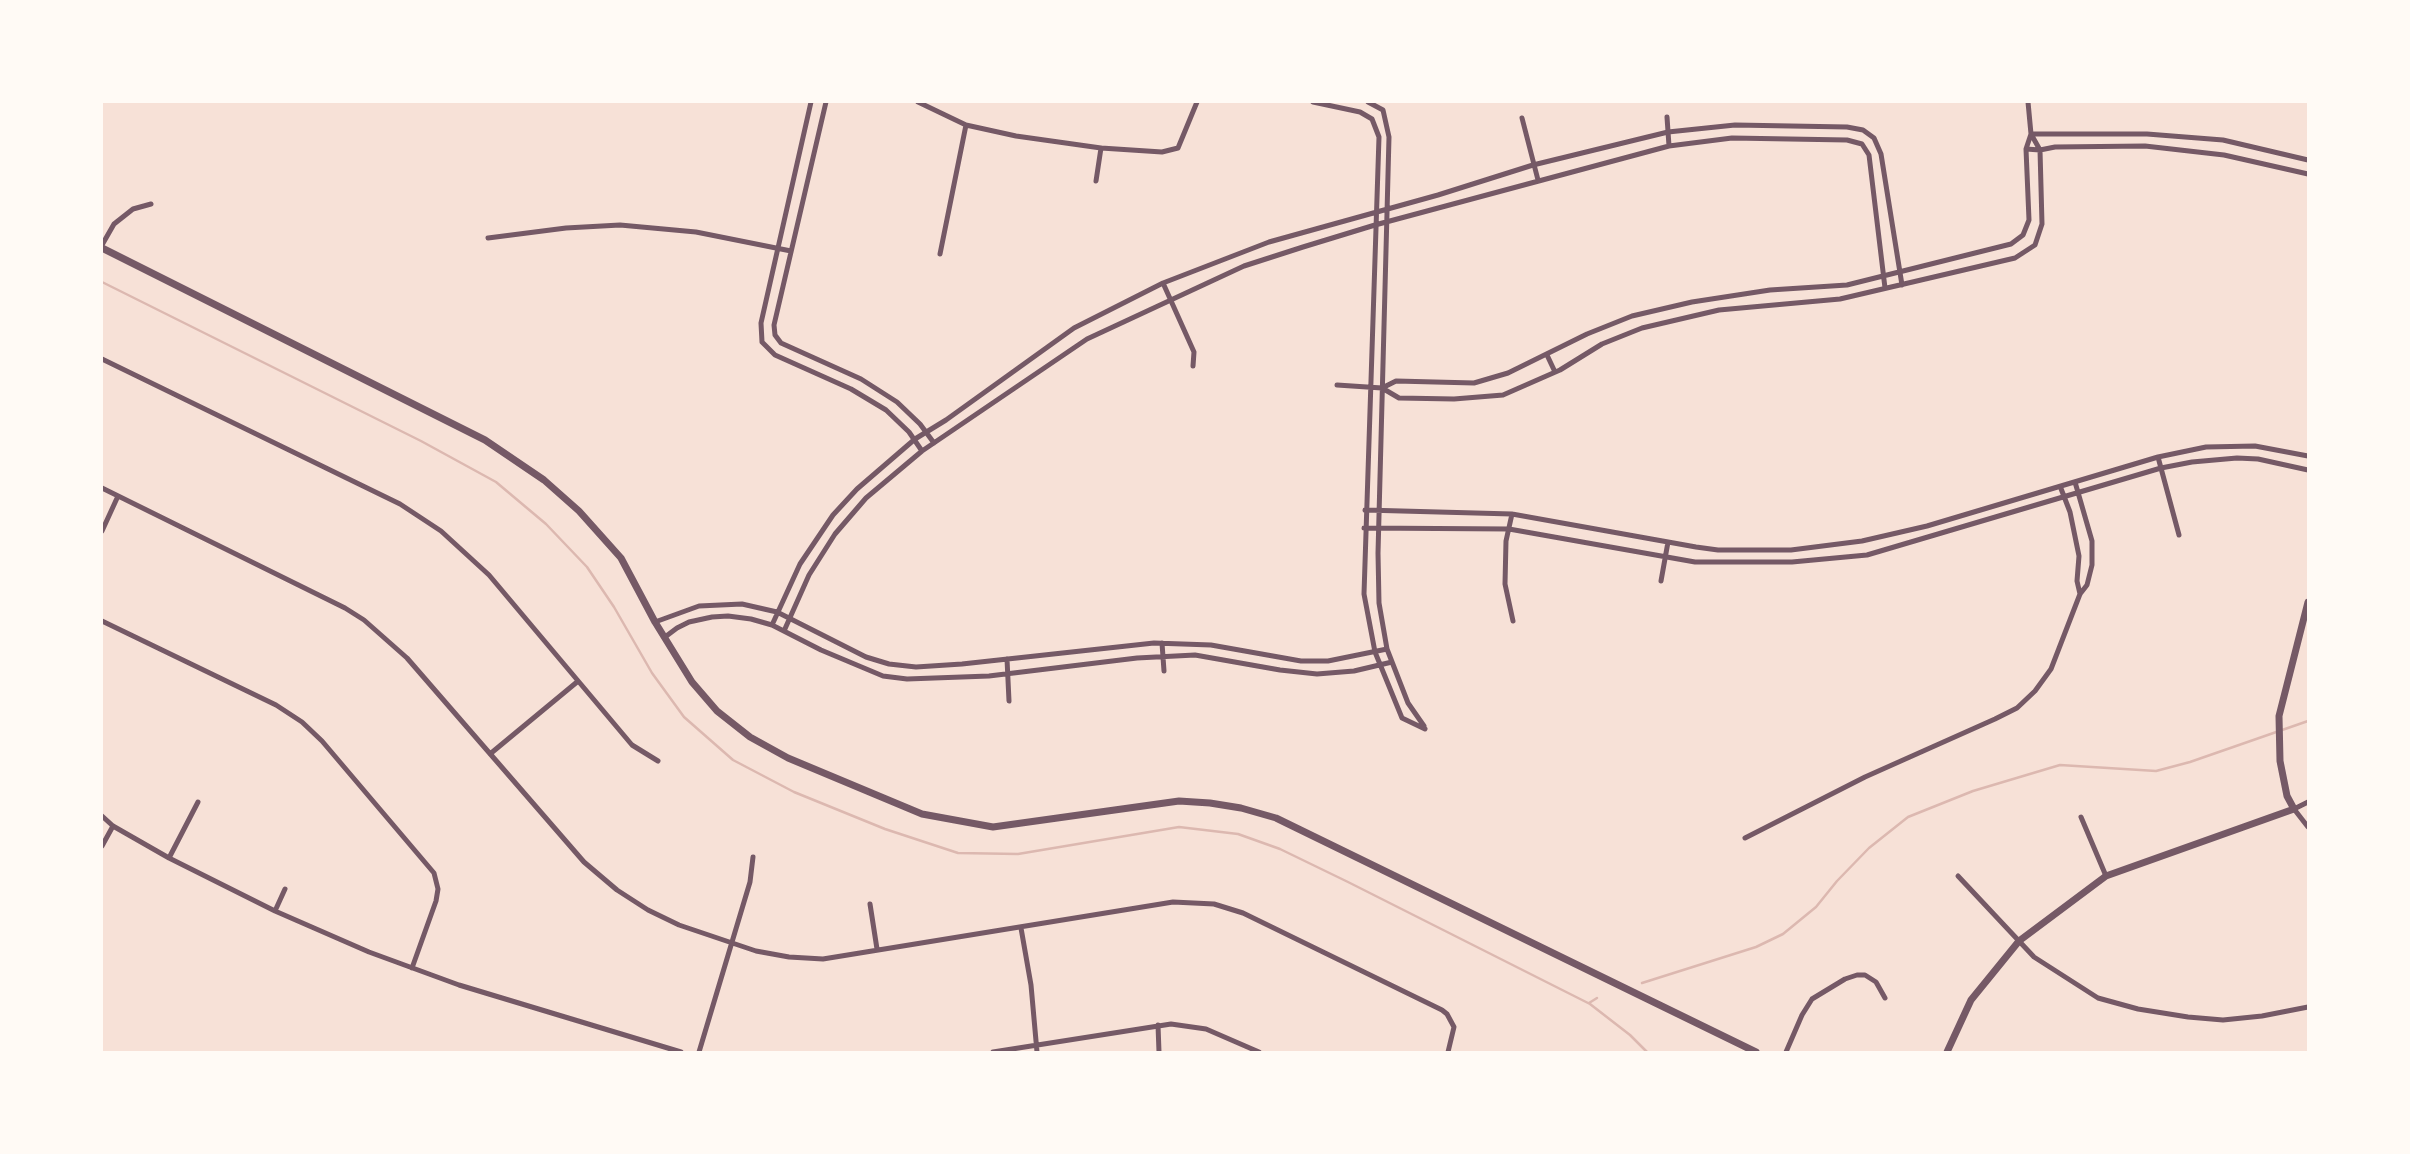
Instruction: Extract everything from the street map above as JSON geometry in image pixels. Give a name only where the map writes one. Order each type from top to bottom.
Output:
[{"type":"street","points":[[811,102],[761,323],[762,342],[775,355],[852,389],[886,410],[915,439],[922,451]]},
{"type":"street","points":[[826,102],[774,325],[775,335],[781,343],[857,377],[897,402],[934,443]]},
{"type":"street","points":[[918,102],[966,125],[1016,136],[1101,148],[1162,152],[1178,148],[1197,102]]},
{"type":"street","points":[[1313,102],[1360,112],[1372,119],[1378,136],[1364,594],[1375,652],[1402,718],[1425,729],[1408,703],[1387,649],[1379,603],[1378,529],[1389,137],[1383,110],[1368,102]]},
{"type":"street","points":[[1382,388],[1396,381],[1474,383],[1508,373],[1587,334],[1632,316],[1770,290],[1847,285],[2011,244],[2022,234],[2029,220],[2026,149],[2031,134],[2028,102]]},
{"type":"street","points":[[1372,119],[1383,110]]},
{"type":"street","points":[[1667,117],[1669,146]]},
{"type":"street","points":[[1522,118],[1538,180]]},
{"type":"street","points":[[940,254],[966,125]]},
{"type":"street","points":[[772,625],[800,564],[833,515],[857,489],[915,439],[946,420],[1074,328],[1163,283],[1269,242],[1533,165],[1668,132],[1735,125],[1847,127],[1874,138],[1881,154],[1902,285]]},
{"type":"street","points":[[1862,144],[1868,134]]},
{"type":"street","points":[[2031,134],[2147,134],[2223,140],[2308,160]]},
{"type":"street","points":[[1338,385],[1382,388],[1399,398],[1454,399],[1503,395],[1555,372],[1602,344],[1642,328],[1719,310],[1840,299],[2015,258],[2035,246],[2042,224],[2040,150],[2031,134]]},
{"type":"street","points":[[2178,149],[2179,136]]},
{"type":"street","points":[[784,631],[809,575],[853,511],[922,451],[1087,339],[1244,266],[1272,257],[1375,225],[1669,146],[1732,138],[1847,140],[1862,144],[1869,155],[1885,288]]},
{"type":"street","points":[[2026,149],[2145,146],[2224,155],[2308,174]]},
{"type":"street","points":[[1096,181],[1101,148]]},
{"type":"street","points":[[798,160],[811,164]]},
{"type":"street","points":[[1438,194],[1441,208]]},
{"type":"street","points":[[151,204],[133,209],[114,224],[102,247],[485,440],[557,489],[621,558],[655,622],[692,682],[716,711],[750,737],[788,758],[922,814],[993,827],[1179,801],[1210,803],[1265,814],[1756,1052]]},
{"type":"street","points":[[488,238],[566,228],[620,225],[696,232],[791,251]]},
{"type":"street","points":[[2022,234],[2035,246]]},
{"type":"street","points":[[1269,242],[1272,257]]},
{"type":"street","points":[[1975,253],[1979,267]]},
{"type":"street","points":[[1163,283],[1194,352],[1193,366]]},
{"type":"street","points":[[1373,292],[1384,291]]},
{"type":"street","points":[[1719,298],[1719,310]]},
{"type":"street","points":[[762,342],[775,335]]},
{"type":"street","points":[[1035,355],[1044,368]]},
{"type":"street","points":[[1547,355],[1555,372]]},
{"type":"street","points":[[102,359],[400,504],[441,531],[478,563],[632,745],[658,761]]},
{"type":"street","points":[[852,389],[857,377]]},
{"type":"street","points":[[1365,510],[1512,514],[1718,550],[1791,550],[1862,541],[1927,526],[2158,457],[2206,447],[2255,446],[2308,456]]},
{"type":"street","points":[[2158,457],[2179,535]]},
{"type":"street","points":[[1364,528],[1509,529],[1695,562],[1792,562],[1867,555],[2161,468],[2192,462],[2237,458],[2281,462],[2308,470]]},
{"type":"street","points":[[1745,838],[1865,778],[2017,708],[2035,691],[2051,669],[2080,594],[2087,584],[2092,565],[2092,541],[2075,482]]},
{"type":"street","points":[[2060,486],[2075,534],[2080,594]]},
{"type":"street","points":[[102,488],[345,608],[364,620],[407,658],[583,862],[617,890],[658,916],[732,944],[767,953],[812,959],[1173,902],[1223,905],[1441,1010],[1447,1014],[1454,1027],[1448,1052]]},
{"type":"street","points":[[857,489],[866,498]]},
{"type":"street","points":[[102,531],[118,496]]},
{"type":"street","points":[[1512,514],[1505,584],[1513,621]]},
{"type":"street","points":[[1927,526],[1930,538]]},
{"type":"street","points":[[1661,581],[1668,542]]},
{"type":"street","points":[[814,543],[825,549]]},
{"type":"street","points":[[1791,550],[1792,562]]},
{"type":"street","points":[[2078,564],[2092,565]]},
{"type":"street","points":[[2308,602],[2279,716],[2280,761],[2287,796],[2308,827]]},
{"type":"street","points":[[655,622],[686,609],[716,603],[742,604],[777,612],[866,657],[889,664],[916,667],[1163,643],[1211,645],[1301,661],[1328,661],[1387,649]]},
{"type":"street","points":[[665,637],[689,622],[734,616],[772,625],[883,676],[907,679],[1009,674],[1137,658],[1195,655],[1317,674],[1354,671],[1392,662]]},
{"type":"street","points":[[102,621],[276,705],[302,722],[322,741],[434,873],[438,889],[436,901],[412,968]]},
{"type":"street","points":[[829,653],[834,642]]},
{"type":"street","points":[[1163,643],[1164,671]]},
{"type":"street","points":[[1255,665],[1257,654]]},
{"type":"street","points":[[1007,659],[1009,701]]},
{"type":"street","points":[[490,754],[577,682]]},
{"type":"street","points":[[169,858],[198,802]]},
{"type":"street","points":[[1947,1052],[1971,1000],[2018,941],[2106,876],[2308,802]]},
{"type":"street","points":[[102,816],[169,858],[275,911],[369,953],[459,985],[681,1052]]},
{"type":"street","points":[[2081,817],[2106,876]]},
{"type":"street","points":[[102,846],[114,826]]},
{"type":"street","points":[[699,1052],[750,883],[753,857]]},
{"type":"street","points":[[1958,876],[2034,957],[2098,999],[2138,1009],[2224,1020],[2308,1007]]},
{"type":"street","points":[[275,911],[285,889]]},
{"type":"street","points":[[870,904],[877,949]]},
{"type":"street","points":[[1021,928],[1031,985],[1037,1049]]},
{"type":"street","points":[[1786,1052],[1812,999],[1845,979],[1865,975],[1876,982],[1885,998]]},
{"type":"street","points":[[1158,1025],[1159,1052]]},
{"type":"street","points":[[993,1052],[1037,1049],[1158,1025],[1206,1028],[1259,1052]]},
{"type":"waterway","points":[[102,282],[421,441],[496,482],[546,524],[587,567],[614,607],[652,673],[684,717],[733,760],[794,792],[885,829],[958,853],[1018,854],[1179,827],[1238,834],[1280,849],[1590,1004],[1647,1052]]},
{"type":"waterway","points":[[1642,983],[1756,947],[1783,934],[1816,907],[1869,848],[1908,817],[1973,791],[2060,765],[2156,771],[2308,721]]},
{"type":"waterway","points":[[1589,1003],[1597,998]]}]
